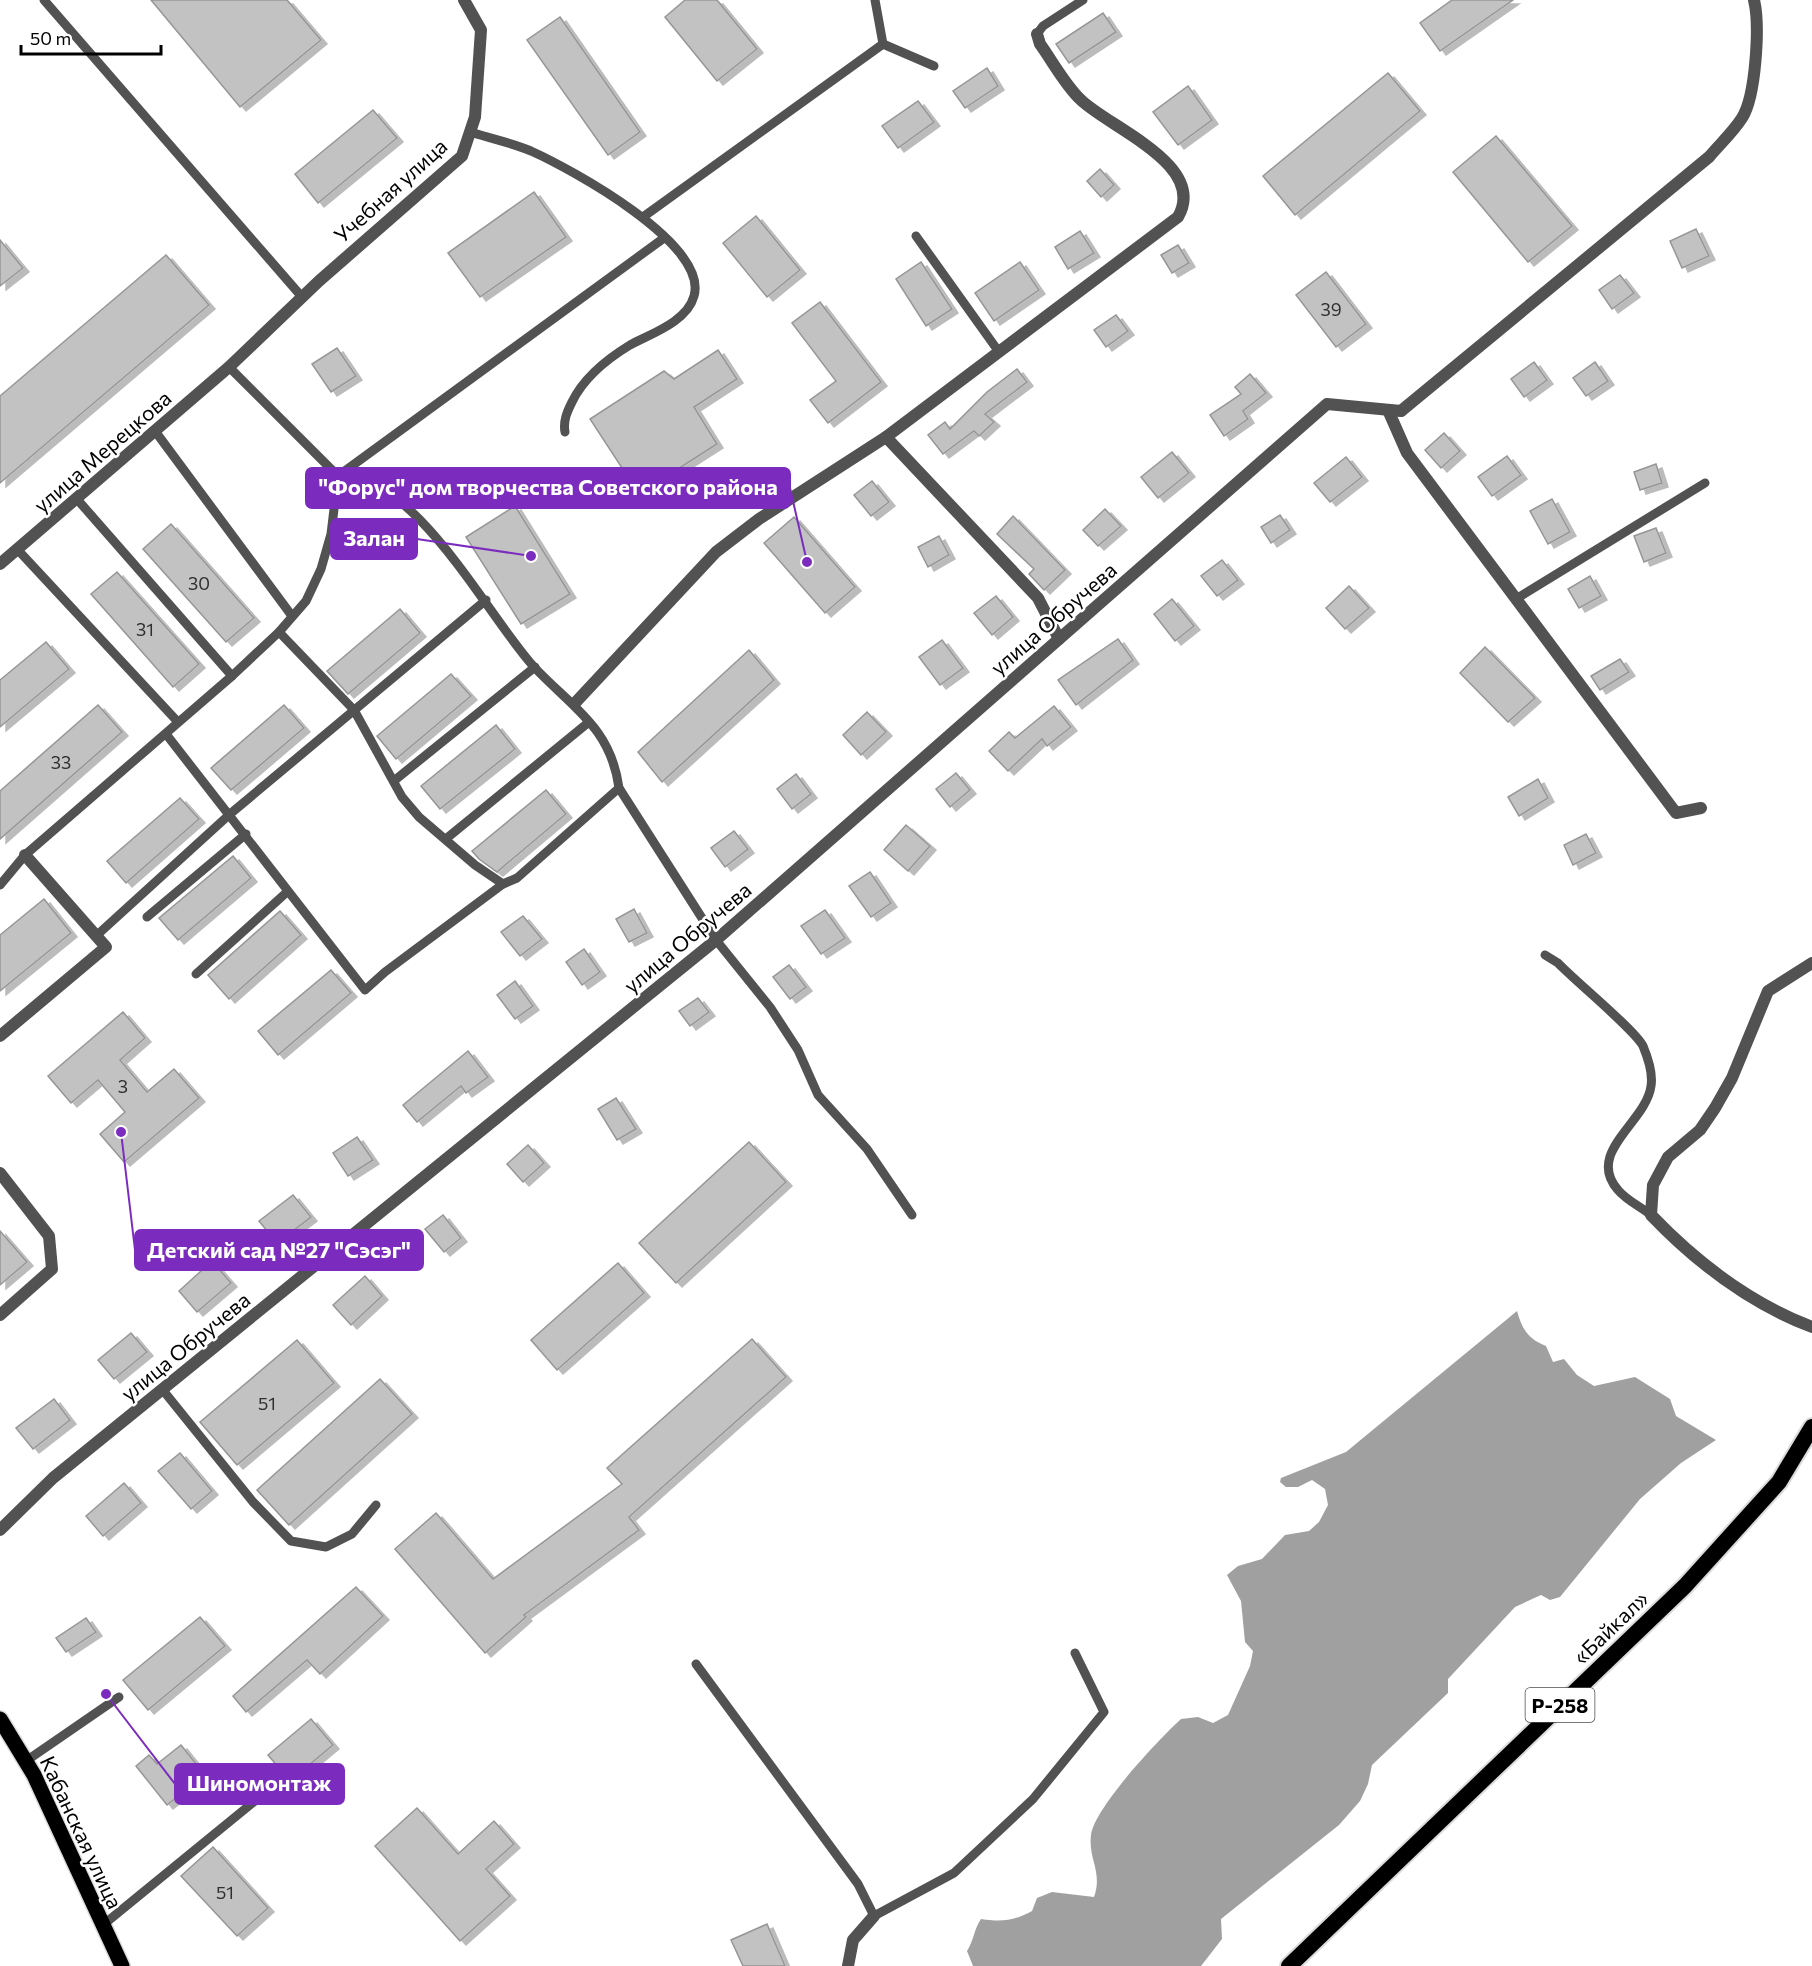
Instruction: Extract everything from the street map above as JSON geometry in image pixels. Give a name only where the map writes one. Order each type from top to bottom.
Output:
[{"type":"highway","name":"«Байкал»","points":[[1289,1966],[1685,1586],[1779,1482],[1812,1427]]},
{"type":"main road","name":"Кабанская улица","points":[[0,1719],[26,1761],[122,1966]]},
{"type":"street","name":"Учебная улица","points":[[229,367],[302,297],[462,156],[475,117],[481,30],[464,0]]},
{"type":"street","name":"улица Обручева","points":[[0,1530],[53,1478],[716,940],[1327,404],[1401,411],[1709,157],[1743,117],[1752,91],[1756,47],[1754,0]]},
{"type":"street","points":[[574,703],[716,552],[759,519],[886,437],[1178,217],[1185,206],[1185,192],[1177,176],[1150,146],[1094,112],[1078,98],[1040,44],[1037,34]]},
{"type":"street","name":"улица Мерецкова","points":[[0,564],[229,367]]},
{"type":"street","points":[[1388,410],[1407,453],[1676,813],[1701,808]]},
{"type":"street","points":[[886,437],[1038,598],[1059,639]]},
{"type":"street","points":[[0,1036],[106,946],[25,855]]},
{"type":"street","points":[[1812,963],[1768,991],[1732,1078],[1715,1108],[1700,1130],[1668,1157],[1653,1185],[1651,1215],[1677,1242],[1722,1278],[1748,1296],[1812,1328]]},
{"type":"street","points":[[0,1173],[49,1236],[52,1269],[0,1315]]},
{"type":"street","points":[[848,1966],[854,1940],[874,1916]]},
{"type":"lane","points":[[44,0],[302,297]]},
{"type":"lane","points":[[875,0],[883,44]]},
{"type":"lane","points":[[1037,34],[1043,26],[1083,0]]},
{"type":"lane","points":[[643,217],[883,44]]},
{"type":"lane","points":[[883,44],[934,66]]},
{"type":"lane","points":[[470,132],[530,150],[563,167],[643,217],[691,268],[695,280],[694,296],[688,308],[671,323],[629,346],[585,380],[566,416],[565,432]]},
{"type":"lane","points":[[916,236],[999,352]]},
{"type":"lane","points":[[0,885],[25,855],[166,734],[177,721],[232,676],[279,632],[306,601],[321,569],[331,534],[338,476],[664,238]]},
{"type":"lane","points":[[229,367],[338,476]]},
{"type":"lane","points":[[155,431],[292,616]]},
{"type":"lane","points":[[338,476],[348,475],[370,483],[398,501],[429,529],[486,600],[535,667],[574,703],[606,743],[616,763],[619,788],[716,940],[770,1007],[798,1050],[818,1095],[867,1149],[912,1215]]},
{"type":"lane","points":[[1516,599],[1705,483]]},
{"type":"lane","points":[[76,498],[232,676]]},
{"type":"lane","points":[[17,549],[177,721]]},
{"type":"lane","points":[[96,936],[230,814],[486,600]]},
{"type":"lane","points":[[279,632],[354,710],[395,780],[402,797],[419,817],[447,838],[475,865],[502,884]]},
{"type":"lane","points":[[395,780],[535,667]]},
{"type":"lane","points":[[447,838],[588,722]]},
{"type":"lane","points":[[166,734],[365,990],[385,972],[502,884],[517,878],[619,788]]},
{"type":"lane","points":[[147,917],[246,834]]},
{"type":"lane","points":[[196,974],[287,892]]},
{"type":"lane","points":[[1545,955],[1558,963],[1642,1044],[1651,1070],[1652,1086],[1639,1116],[1615,1142],[1608,1157],[1611,1177],[1617,1190],[1651,1215]]},
{"type":"lane","points":[[162,1389],[253,1502],[291,1541],[316,1547],[332,1544],[352,1533],[376,1505]]},
{"type":"lane","points":[[696,1664],[858,1884],[874,1916],[954,1873],[1033,1799],[1104,1712],[1075,1653]]},
{"type":"lane","points":[[26,1761],[119,1697]]},
{"type":"lane","points":[[103,1925],[272,1787]]},
{"type":"shaded area","points":[[1517,1311],[1527,1333],[1546,1346],[1553,1362],[1564,1359],[1577,1375],[1594,1386],[1635,1377],[1670,1399],[1676,1416],[1716,1440],[1681,1463],[1640,1499],[1560,1597],[1550,1600],[1541,1595],[1515,1607],[1448,1679],[1448,1693],[1372,1765],[1368,1784],[1360,1801],[1339,1825],[1221,1919],[1222,1939],[1201,1966],[973,1966],[967,1951],[981,1919],[1001,1920],[1019,1917],[1032,1911],[1037,1898],[1052,1892],[1094,1897],[1097,1880],[1091,1851],[1091,1835],[1095,1823],[1115,1791],[1181,1719],[1198,1717],[1213,1723],[1228,1715],[1250,1666],[1253,1651],[1245,1642],[1241,1601],[1227,1575],[1238,1566],[1262,1559],[1285,1535],[1309,1531],[1319,1522],[1328,1505],[1325,1489],[1312,1480],[1298,1487],[1286,1487],[1280,1482],[1281,1478],[1346,1452]]},
{"type":"building","points":[[151,0],[287,0],[321,40],[240,107]]},
{"type":"building","points":[[685,0],[717,0],[757,49],[717,81],[665,17]]},
{"type":"building","points":[[1452,0],[1513,0],[1440,51],[1420,23]]},
{"type":"building","points":[[1103,13],[1116,32],[1069,63],[1056,44]]},
{"type":"building","points":[[560,17],[640,132],[608,155],[527,40]]},
{"type":"building","points":[[987,68],[998,86],[965,108],[953,91]]},
{"type":"building","points":[[1388,73],[1420,111],[1295,215],[1263,176]]},
{"type":"building","points":[[1188,86],[1212,120],[1178,145],[1153,112]]},
{"type":"building","points":[[918,101],[934,122],[898,148],[882,126]]},
{"type":"building","points":[[373,110],[397,138],[318,203],[295,174]]},
{"type":"building","points":[[1496,136],[1572,226],[1528,262],[1453,172]]},
{"type":"building","points":[[1100,169],[1114,185],[1101,197],[1087,181]]},
{"type":"building","points":[[534,192],[566,237],[480,297],[448,253]]},
{"type":"building","points":[[756,216],[800,270],[767,297],[723,243]]},
{"type":"building","points":[[1696,229],[1709,256],[1682,268],[1670,241]]},
{"type":"building","points":[[1080,231],[1094,253],[1068,269],[1055,247]]},
{"type":"building","points":[[0,240],[23,268],[0,286]]},
{"type":"building","points":[[1178,245],[1189,263],[1172,273],[1161,255]]},
{"type":"building","points":[[166,255],[209,305],[0,483],[0,396]]},
{"type":"building","points":[[921,262],[952,309],[926,326],[896,279]]},
{"type":"building","points":[[1020,262],[1039,290],[994,321],[975,293]]},
{"type":"building","points":[[1326,272],[1366,324],[1336,347],[1296,295]]},
{"type":"building","points":[[1620,275],[1634,293],[1612,309],[1599,290]]},
{"type":"building","points":[[820,302],[881,382],[828,423],[810,400],[836,381],[792,323]]},
{"type":"building","points":[[1116,315],[1128,331],[1106,347],[1094,330]]},
{"type":"building","points":[[337,348],[356,376],[331,392],[312,364]]},
{"type":"building","points":[[718,350],[737,379],[694,407],[717,444],[639,494],[590,419],[664,371],[674,379]]},
{"type":"building","points":[[1534,362],[1547,380],[1524,397],[1511,379]]},
{"type":"building","points":[[1595,362],[1608,381],[1586,396],[1573,378]]},
{"type":"building","points":[[1017,369],[1027,382],[985,414],[994,422],[979,436],[974,431],[943,454],[928,435],[945,422],[950,429],[987,392]]},
{"type":"building","points":[[1250,374],[1266,393],[1243,411],[1248,419],[1224,436],[1210,415],[1241,394],[1235,387]]},
{"type":"building","points":[[1444,433],[1460,451],[1441,468],[1425,450]]},
{"type":"building","points":[[1172,452],[1189,473],[1158,498],[1141,477]]},
{"type":"building","points":[[1507,456],[1521,475],[1492,496],[1478,477]]},
{"type":"building","points":[[1346,457],[1362,477],[1330,502],[1314,483]]},
{"type":"building","points":[[1656,464],[1662,483],[1640,490],[1634,472]]},
{"type":"building","points":[[872,481],[889,502],[871,516],[854,495]]},
{"type":"building","points":[[1552,499],[1570,532],[1548,544],[1530,511]]},
{"type":"building","points":[[515,506],[570,594],[521,624],[466,537]]},
{"type":"building","points":[[1105,509],[1121,526],[1098,546],[1083,530]]},
{"type":"building","points":[[1280,515],[1290,530],[1271,543],[1261,527]]},
{"type":"building","points":[[1013,516],[1065,570],[1044,590],[1029,574],[1034,569],[997,534]]},
{"type":"building","points":[[794,517],[855,587],[825,613],[764,543]]},
{"type":"building","points":[[171,524],[254,618],[226,642],[143,549]]},
{"type":"building","points":[[1656,528],[1666,553],[1644,562],[1634,536]]},
{"type":"building","points":[[939,536],[949,555],[928,567],[918,547]]},
{"type":"building","points":[[1222,560],[1238,580],[1217,596],[1201,576]]},
{"type":"building","points":[[117,572],[199,664],[173,687],[91,594]]},
{"type":"building","points":[[1590,576],[1601,596],[1579,608],[1568,589]]},
{"type":"building","points":[[1349,586],[1369,608],[1345,629],[1326,608]]},
{"type":"building","points":[[996,596],[1013,617],[992,635],[974,613]]},
{"type":"building","points":[[1172,599],[1194,626],[1175,641],[1154,614]]},
{"type":"building","points":[[400,609],[420,633],[348,694],[327,671]]},
{"type":"building","points":[[1118,639],[1133,660],[1076,705],[1058,680]]},
{"type":"building","points":[[942,640],[963,668],[940,685],[919,657]]},
{"type":"building","points":[[46,642],[69,669],[0,727],[0,680]]},
{"type":"building","points":[[1485,647],[1535,698],[1508,722],[1460,673]]},
{"type":"building","points":[[749,650],[774,680],[662,782],[638,752]]},
{"type":"building","points":[[1620,659],[1629,672],[1600,690],[1591,676]]},
{"type":"building","points":[[451,674],[471,696],[396,759],[377,736]]},
{"type":"building","points":[[98,705],[122,732],[0,839],[0,791]]},
{"type":"building","points":[[284,705],[304,728],[231,790],[211,768]]},
{"type":"building","points":[[1054,706],[1071,727],[1047,746],[1042,739],[1008,771],[989,751],[1009,732],[1015,738]]},
{"type":"building","points":[[867,712],[886,732],[861,755],[843,735]]},
{"type":"building","points":[[496,725],[515,749],[440,809],[421,786]]},
{"type":"building","points":[[956,773],[970,790],[950,807],[936,789]]},
{"type":"building","points":[[796,774],[811,794],[792,809],[777,789]]},
{"type":"building","points":[[1538,779],[1548,798],[1519,816],[1508,797]]},
{"type":"building","points":[[546,790],[566,814],[497,872],[479,859],[472,851]]},
{"type":"building","points":[[180,798],[199,819],[126,883],[107,861]]},
{"type":"building","points":[[906,825],[930,846],[908,871],[884,850]]},
{"type":"building","points":[[734,831],[748,849],[725,867],[711,848]]},
{"type":"building","points":[[1586,834],[1596,853],[1573,865],[1564,845]]},
{"type":"building","points":[[233,856],[251,878],[178,940],[159,918]]},
{"type":"building","points":[[870,872],[891,903],[871,917],[849,886]]},
{"type":"building","points":[[44,899],[71,933],[0,991],[0,935]]},
{"type":"building","points":[[634,909],[647,933],[629,942],[616,919]]},
{"type":"building","points":[[825,910],[845,938],[821,954],[801,926]]},
{"type":"building","points":[[280,911],[301,935],[229,999],[208,975]]},
{"type":"building","points":[[523,916],[542,939],[520,956],[501,932]]},
{"type":"building","points":[[584,949],[600,972],[582,985],[566,962]]},
{"type":"building","points":[[789,965],[806,987],[790,999],[773,977]]},
{"type":"building","points":[[331,970],[351,993],[278,1055],[258,1031]]},
{"type":"building","points":[[515,981],[533,1006],[515,1019],[497,995]]},
{"type":"building","points":[[698,998],[709,1012],[690,1026],[679,1011]]},
{"type":"building","points":[[123,1012],[145,1038],[120,1060],[147,1092],[174,1069],[199,1098],[124,1162],[100,1134],[125,1112],[98,1080],[71,1103],[48,1076]]},
{"type":"building","points":[[468,1051],[488,1077],[466,1093],[461,1086],[417,1122],[403,1105]]},
{"type":"building","points":[[616,1098],[636,1129],[617,1140],[598,1109]]},
{"type":"building","points":[[357,1137],[373,1160],[348,1176],[333,1153]]},
{"type":"building","points":[[749,1142],[786,1182],[676,1283],[639,1243]]},
{"type":"building","points":[[528,1145],[544,1163],[523,1182],[507,1164]]},
{"type":"building","points":[[293,1195],[311,1217],[277,1243],[259,1221]]},
{"type":"building","points":[[443,1215],[461,1238],[444,1252],[425,1229]]},
{"type":"building","points":[[0,1231],[27,1262],[0,1285]]},
{"type":"building","points":[[212,1261],[231,1283],[197,1312],[179,1291]]},
{"type":"building","points":[[618,1263],[644,1293],[557,1370],[531,1340]]},
{"type":"building","points":[[365,1276],[382,1296],[351,1325],[333,1305]]},
{"type":"building","points":[[131,1333],[147,1352],[114,1379],[98,1360]]},
{"type":"building","points":[[752,1339],[786,1377],[629,1517],[639,1530],[524,1615],[526,1617],[485,1653],[395,1549],[436,1513],[493,1579],[622,1484],[607,1468]]},
{"type":"building","points":[[297,1340],[334,1383],[237,1465],[200,1422]]},
{"type":"building","points":[[380,1379],[412,1414],[289,1525],[257,1490]]},
{"type":"building","points":[[54,1399],[70,1420],[33,1449],[16,1428]]},
{"type":"building","points":[[180,1453],[212,1491],[191,1509],[158,1471]]},
{"type":"building","points":[[124,1483],[141,1503],[103,1536],[86,1516]]},
{"type":"building","points":[[356,1587],[383,1616],[320,1674],[307,1660],[246,1712],[233,1696]]},
{"type":"building","points":[[200,1617],[225,1646],[148,1710],[123,1680]]},
{"type":"building","points":[[86,1618],[96,1632],[66,1652],[56,1638]]},
{"type":"building","points":[[311,1719],[333,1745],[290,1781],[268,1755]]},
{"type":"building","points":[[181,1745],[205,1775],[167,1805],[136,1766],[149,1755],[157,1764]]},
{"type":"building","points":[[417,1808],[458,1854],[494,1821],[514,1844],[486,1869],[510,1896],[460,1941],[375,1846]]},
{"type":"building","points":[[213,1847],[268,1908],[237,1936],[181,1876]]},
{"type":"building","points":[[767,1924],[785,1966],[743,1966],[731,1940]]},
{"type":"place","name":"Залан","points":[[531,556]]},
{"type":"place","name":"\"Форус\" дом творчества Советского района","points":[[807,562]]},
{"type":"place","name":"Детский сад №27 \"Сэсэг\"","points":[[121,1132]]},
{"type":"place","name":"Шиномонтаж","points":[[106,1694]]}]
